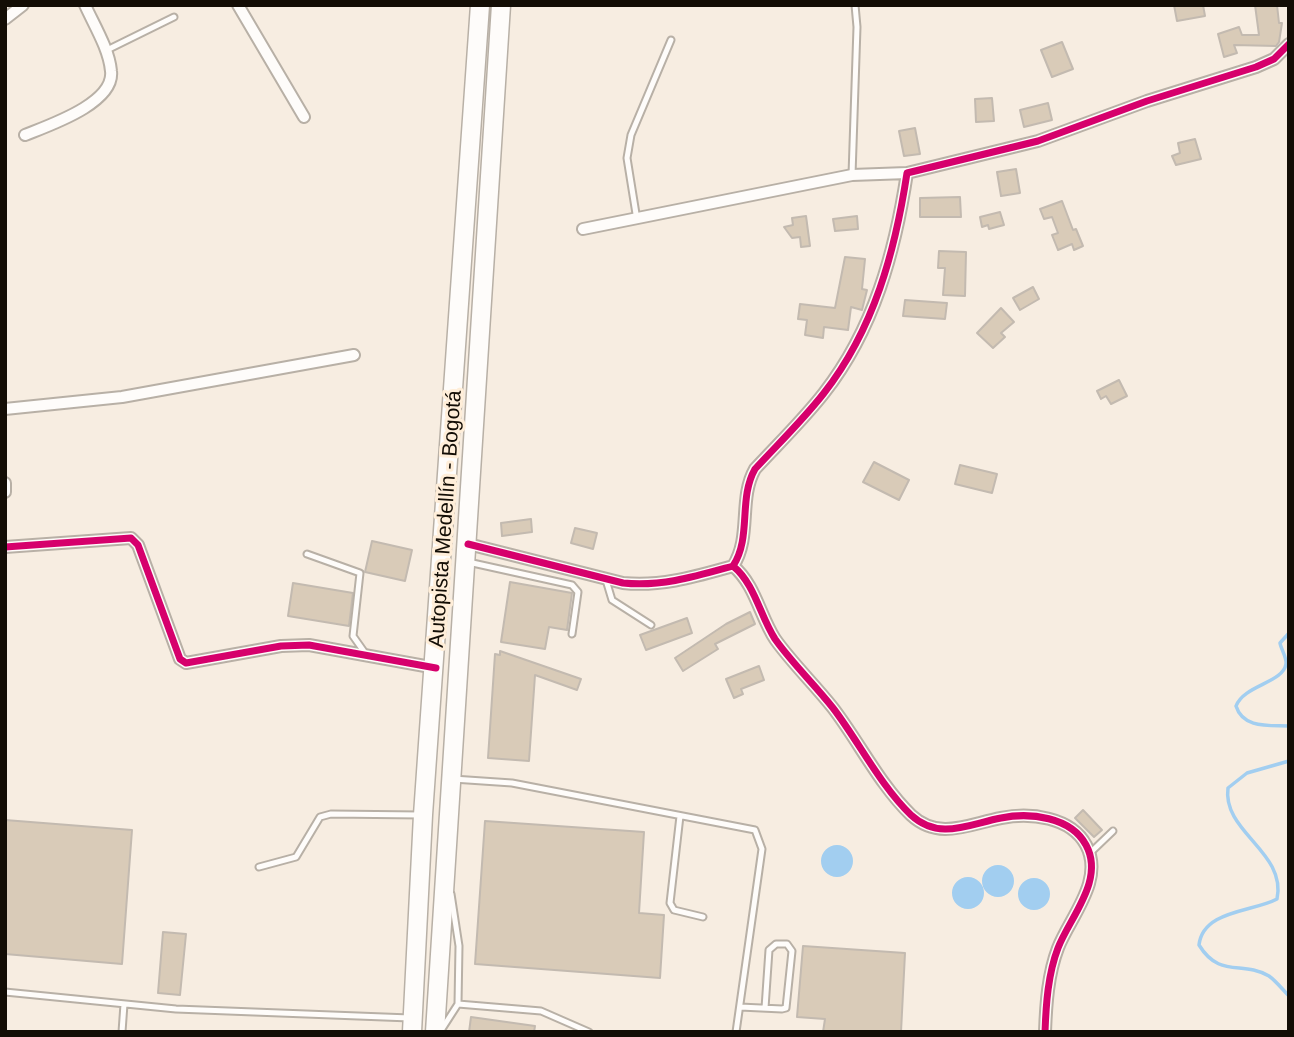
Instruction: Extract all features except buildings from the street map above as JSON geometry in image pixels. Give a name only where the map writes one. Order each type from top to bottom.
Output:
[{"type":"highway","name":"Autopista Medellín - Bogotá","points":[[413,1025],[423,815],[436,668],[481,5]]},
{"type":"highway","name":"Autopista Medellín - Bogotá","points":[[435,1032],[449,779],[467,553],[501,5]]},
{"type":"street","points":[[5,19],[23,5]]},
{"type":"street","points":[[25,135],[70,116],[105,93],[112,74],[85,5]]},
{"type":"street","points":[[238,5],[304,117]]},
{"type":"street","points":[[583,229],[637,220],[758,192],[852,176],[906,173],[1038,141],[1147,101],[1256,67],[1274,59],[1289,44]]},
{"type":"street","points":[[733,566],[743,547],[747,484],[755,469],[824,393],[850,354],[885,278],[897,240],[906,173]]},
{"type":"street","points":[[5,409],[122,397],[354,355]]},
{"type":"street","points":[[5,483],[5,492]]},
{"type":"street","points":[[5,547],[131,538],[138,545],[180,659],[186,663],[281,646],[309,645],[436,668]]},
{"type":"street","points":[[467,553],[645,585],[733,566]]},
{"type":"street","points":[[733,566],[747,582],[775,638],[833,709],[912,816],[932,828],[946,830],[1004,817],[1053,818],[1075,832],[1089,854],[1090,878],[1087,891],[1058,948],[1051,973],[1045,1032]]},
{"type":"lane","points":[[852,176],[858,27],[855,5]]},
{"type":"lane","points":[[105,51],[174,17]]},
{"type":"lane","points":[[637,220],[627,158],[629,146],[671,40]]},
{"type":"lane","points":[[467,553],[572,585],[578,593],[572,634]]},
{"type":"lane","points":[[307,554],[360,573],[353,638],[367,656]]},
{"type":"lane","points":[[606,580],[612,600],[652,625]]},
{"type":"lane","points":[[449,779],[512,783],[755,830],[762,849],[736,1032]]},
{"type":"lane","points":[[259,867],[296,857],[320,817],[331,814],[423,815]]},
{"type":"lane","points":[[680,816],[670,903],[674,910],[703,917]]},
{"type":"lane","points":[[1089,854],[1112,831]]},
{"type":"lane","points":[[440,1032],[458,1004],[459,946],[446,860]]},
{"type":"lane","points":[[740,1007],[782,1009],[788,1004],[792,951],[788,944],[775,944],[769,950],[765,1008]]},
{"type":"lane","points":[[5,992],[176,1009],[413,1025]]},
{"type":"lane","points":[[121,1032],[124,1004]]},
{"type":"lane","points":[[458,1004],[541,1011],[589,1032]]},
{"type":"water","points":[[837,845],[848,850],[853,861],[848,872],[837,877],[826,872],[821,861],[826,850]]},
{"type":"water","points":[[998,865],[1009,870],[1014,881],[1009,892],[998,897],[987,892],[982,881],[987,870]]},
{"type":"water","points":[[968,877],[979,882],[984,893],[979,904],[968,909],[957,904],[952,893],[957,882]]},
{"type":"water","points":[[1034,878],[1045,883],[1050,894],[1045,905],[1034,910],[1023,905],[1018,894],[1023,883]]},
{"type":"waterway","points":[[1289,633],[1280,643],[1286,662],[1283,670],[1278,676],[1247,693],[1236,706],[1245,719],[1251,722],[1289,726]]},
{"type":"waterway","points":[[1289,761],[1247,773],[1228,788],[1229,803],[1235,817],[1273,868],[1278,883],[1277,899],[1219,918],[1203,934],[1199,945],[1207,955],[1223,966],[1250,969],[1269,976],[1289,996]]},
{"type":"cycle path","points":[[468,544],[623,583],[665,582],[733,566],[742,543],[747,493],[755,469],[824,393],[856,343],[869,316],[889,260],[907,173],[1038,141],[1147,101],[1256,67],[1274,59],[1289,44]]},
{"type":"cycle path","points":[[5,547],[131,538],[138,545],[180,659],[186,663],[281,646],[309,645],[436,668]]},
{"type":"cycle path","points":[[733,566],[747,582],[775,639],[833,708],[880,777],[911,815],[922,823],[943,829],[966,827],[1012,816],[1049,819],[1070,828],[1086,845],[1091,858],[1089,885],[1063,936],[1052,968],[1045,1032]]}]
